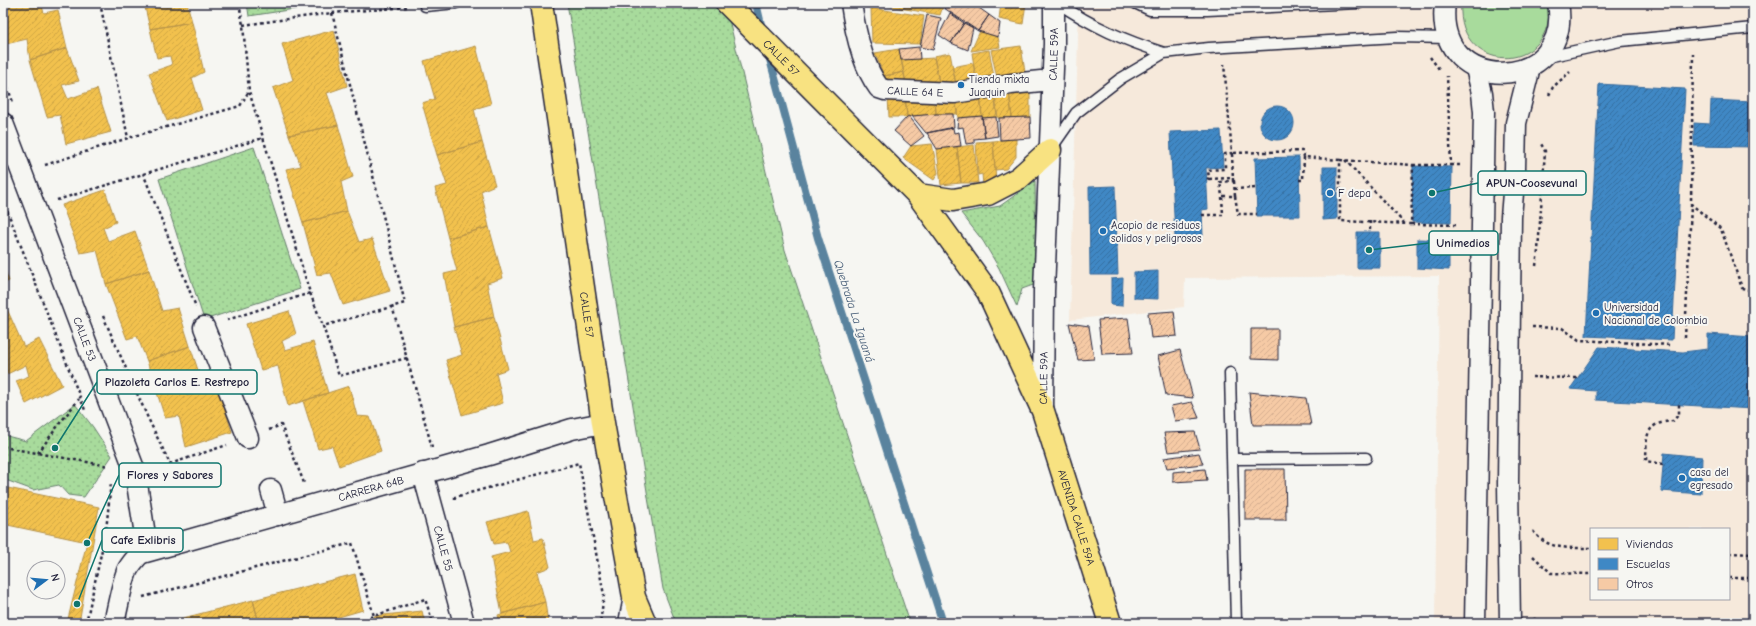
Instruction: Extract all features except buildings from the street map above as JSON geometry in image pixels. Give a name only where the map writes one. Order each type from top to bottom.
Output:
[{"type":"highway","name":"CALLE 57","points":[[542,3],[603,423],[634,597],[645,623]]},
{"type":"highway","name":"CALLE 57","points":[[727,3],[835,113]]},
{"type":"highway","name":"CALLE 59A","points":[[835,113],[918,194],[988,292],[1043,411]]},
{"type":"highway","points":[[918,194],[953,200],[988,194],[1019,178],[1050,150]]},
{"type":"highway","name":"AVENIDA CALLE 59A","points":[[1043,411],[1110,623]]},
{"type":"street","name":"CALLE 64 E","points":[[851,3],[865,61],[874,81],[879,88],[892,91],[954,93],[1041,81]]},
{"type":"street","name":"CALLE 59A","points":[[1043,411],[1044,291],[1054,3]]},
{"type":"street","points":[[1445,3],[1445,26],[1449,38],[1458,54],[1476,68],[1503,74],[1517,72],[1535,62],[1552,46],[1558,31],[1560,14],[1558,3]]},
{"type":"street","points":[[1510,623],[1508,483],[1511,217],[1515,169],[1516,123],[1535,62]]},
{"type":"street","points":[[1474,623],[1484,112],[1482,93],[1476,68]]},
{"type":"street","name":"CALLE 53","points":[[3,123],[135,471],[146,541],[144,549],[127,571],[114,623]]},
{"type":"street","points":[[204,327],[248,438]]},
{"type":"street","name":"CARRERA 64B","points":[[139,554],[423,474],[572,429],[603,423]]},
{"type":"street","name":"CALLE 55","points":[[423,474],[464,623]]},
{"type":"street","points":[[271,490],[278,515]]},
{"type":"street","points":[[629,623],[634,597]]},
{"type":"lane","points":[[425,6],[456,3]]},
{"type":"lane","points":[[1058,3],[1097,28],[1164,53]]},
{"type":"lane","points":[[1135,3],[1150,10],[1207,10],[1359,3]]},
{"type":"lane","points":[[1535,62],[1620,41],[1753,28]]},
{"type":"lane","points":[[1050,150],[1076,113],[1120,79],[1164,53],[1209,48],[1397,37],[1449,38]]},
{"type":"lane","points":[[1230,373],[1236,623]]},
{"type":"lane","points":[[1232,459],[1366,458]]},
{"type":"path","points":[[100,3],[128,138]]},
{"type":"path","points":[[239,3],[243,25],[249,91],[310,293],[323,326],[339,376],[407,358]]},
{"type":"path","points":[[384,3],[385,8]]},
{"type":"path","points":[[243,25],[332,13],[400,7]]},
{"type":"path","points":[[323,326],[405,303],[332,13]]},
{"type":"path","points":[[1685,338],[1691,204],[1693,48]]},
{"type":"path","points":[[1427,50],[1440,71]]},
{"type":"path","points":[[1224,63],[1232,153],[1232,180],[1234,181],[1238,214],[1257,214]]},
{"type":"path","points":[[1547,99],[1553,87],[1571,71]]},
{"type":"path","points":[[1304,157],[1413,165],[1451,165],[1447,76],[1444,74]]},
{"type":"path","points":[[38,167],[128,138],[240,106],[249,91]]},
{"type":"path","points":[[50,202],[263,138]]},
{"type":"path","points":[[1535,271],[1538,251],[1544,151],[1539,138]]},
{"type":"path","points":[[1232,180],[1208,179],[1208,170],[1225,169],[1225,154],[1303,151],[1303,180],[1299,180]]},
{"type":"path","points":[[1340,160],[1340,221],[1370,221],[1411,224],[1475,224],[1481,236]]},
{"type":"path","points":[[1345,160],[1404,223]]},
{"type":"path","points":[[1411,224],[1413,165]]},
{"type":"path","points":[[143,173],[204,327],[310,293]]},
{"type":"path","points":[[1202,215],[1223,215],[1220,182],[1232,180]]},
{"type":"path","points":[[1234,188],[1256,188]]},
{"type":"path","points":[[1222,196],[1235,196]]},
{"type":"path","points":[[3,200],[80,400],[60,423],[38,454]]},
{"type":"path","points":[[1691,204],[1721,229],[1742,288],[1753,291]]},
{"type":"path","points":[[1370,221],[1370,232]]},
{"type":"path","points":[[392,306],[433,451]]},
{"type":"path","points":[[101,311],[147,416],[170,464],[248,438],[281,425],[305,488]]},
{"type":"path","points":[[1530,327],[1562,328],[1579,340],[1672,346]]},
{"type":"path","points":[[1527,377],[1577,378]]},
{"type":"path","points":[[1663,464],[1646,461],[1646,436],[1654,426],[1660,422],[1673,421],[1679,414],[1679,404]]},
{"type":"path","points":[[3,447],[135,471]]},
{"type":"path","points":[[456,504],[455,497],[579,462],[604,594],[600,623]]},
{"type":"path","points":[[86,623],[106,531],[112,481]]},
{"type":"path","points":[[141,604],[142,597],[352,543],[374,616]]},
{"type":"path","points":[[1528,552],[1551,573],[1590,574]]},
{"type":"path","points":[[1730,553],[1753,554]]},
{"type":"path","points":[[1730,578],[1753,578]]},
{"type":"path","points":[[353,623],[425,599],[433,623]]},
{"type":"shaded area","name":"Universidad Nacional de Colombia","points":[[1079,3],[1753,3],[1753,623],[1435,623],[1439,276],[1185,278],[1184,307],[1070,320]]},
{"type":"green space","points":[[247,3],[334,3],[249,16]]},
{"type":"green space","points":[[567,3],[725,3],[785,250],[910,623],[676,623],[663,589]]},
{"type":"green space","points":[[1461,3],[1549,3],[1547,27],[1537,44],[1522,54],[1505,58],[1488,54],[1473,44],[1464,27]]},
{"type":"green space","points":[[254,147],[300,289],[204,320],[159,179]]},
{"type":"green space","points":[[1035,181],[1036,284],[1022,289],[1017,307],[999,268],[983,241],[961,213],[1000,206]]},
{"type":"green space","points":[[75,404],[93,427],[112,456],[84,497],[68,495],[59,485],[33,490],[3,479],[3,435],[26,441]]},
{"type":"waterway","name":"Quebrada La Iguaná","points":[[756,3],[762,29]]},
{"type":"waterway","name":"Quebrada La Iguaná","points":[[768,52],[818,238],[943,623]]},
{"type":"place","name":"Tienda mixta Juaquin","points":[[961,85]]},
{"type":"place","name":"F depa","points":[[1330,193]]},
{"type":"place","name":"APUN-Coosevunal","points":[[1432,193]]},
{"type":"place","name":"Acopio de residuos solidos y peligrosos","points":[[1103,231]]},
{"type":"place","name":"Unimedios","points":[[1369,250]]},
{"type":"place","name":"Universidad Nacional de Colombia","points":[[1596,313]]},
{"type":"place","name":"Plazoleta Carlos E. Restrepo","points":[[55,448]]},
{"type":"place","name":"casa del egresado","points":[[1682,478]]},
{"type":"place","name":"Flores y Sabores","points":[[87,543]]},
{"type":"place","name":"Cafe Exlibris","points":[[77,604]]}]
